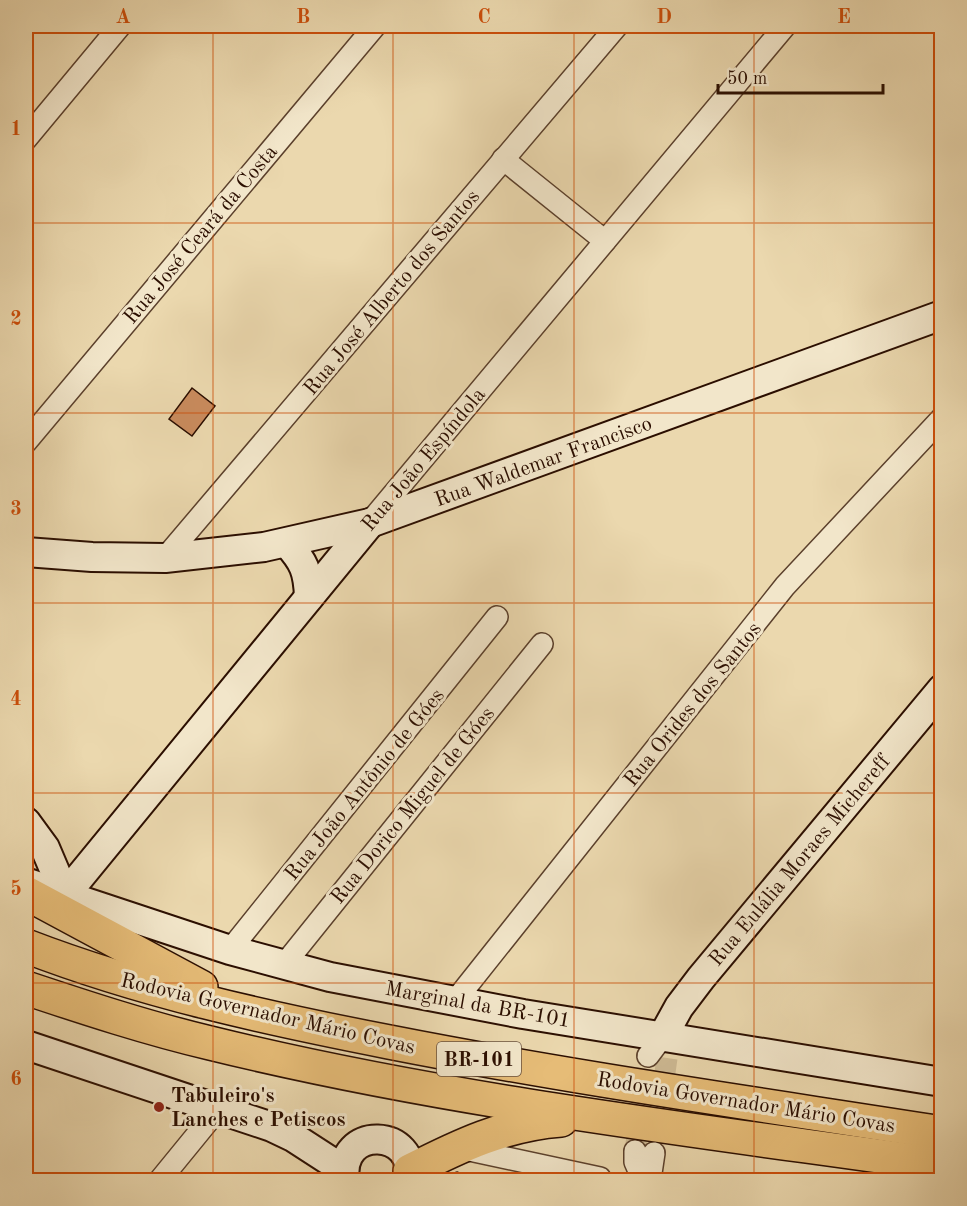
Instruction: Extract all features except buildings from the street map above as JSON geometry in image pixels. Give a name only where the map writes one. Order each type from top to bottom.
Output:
[{"type":"highway","points":[[26,893],[250,1013]]},
{"type":"highway","name":"Rodovia Governador Mário Covas","points":[[26,946],[117,979],[250,1013],[450,1054],[942,1133]]},
{"type":"highway","name":"Rodovia Governador Mário Covas","points":[[26,988],[113,1017],[221,1046],[364,1077],[606,1117],[942,1166]]},
{"type":"highway","points":[[409,1176],[456,1148],[481,1137],[536,1122],[606,1117]]},
{"type":"street","points":[[26,139],[120,26]]},
{"type":"street","name":"Rua José Ceará da Costa","points":[[26,442],[375,26]]},
{"type":"street","name":"Rua José Alberto dos Santos","points":[[165,558],[617,26]]},
{"type":"street","name":"Rua João Espíndola","points":[[65,895],[370,523],[785,26]]},
{"type":"street","points":[[503,159],[605,241]]},
{"type":"street","name":"Rua Waldemar Francisco","points":[[26,552],[92,557],[165,558],[264,547],[370,523],[942,315]]},
{"type":"street","name":"Rua Orides dos Santos","points":[[455,1001],[785,586],[942,418]]},
{"type":"street","points":[[287,543],[303,562],[308,576],[309,597]]},
{"type":"street","name":"Rua João Antônio de Góes","points":[[230,950],[498,617]]},
{"type":"street","name":"Rua Dorico Miguel de Góes","points":[[283,966],[542,644]]},
{"type":"street","name":"Rua Eulália Moraes Michereff","points":[[659,1050],[680,1007],[701,978],[942,689]]},
{"type":"street","points":[[26,822],[45,848],[65,895]]},
{"type":"street","name":"Marginal da BR-101","points":[[26,882],[283,966],[523,1014],[659,1050],[942,1082]]},
{"type":"street","points":[[26,1046],[272,1127],[293,1137],[345,1175]]},
{"type":"street","points":[[160,1180],[219,1109]]},
{"type":"street","points":[[345,1175],[346,1159],[352,1149],[361,1142],[383,1139],[402,1150],[408,1160],[409,1176]]},
{"type":"street","points":[[456,1148],[600,1178]]},
{"type":"street","points":[[644,1180],[635,1162],[644,1152],[650,1180]]},
{"type":"tunnel","points":[[635,1151],[648,1056]]},
{"type":"tunnel","points":[[656,1137],[667,1058]]},
{"type":"place","name":"Tabuleiro's Lanches e Petiscos","points":[[159,1107]]}]
